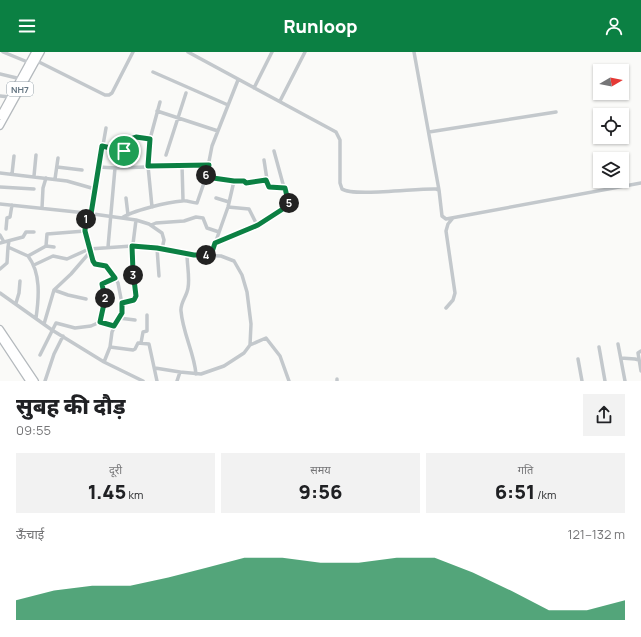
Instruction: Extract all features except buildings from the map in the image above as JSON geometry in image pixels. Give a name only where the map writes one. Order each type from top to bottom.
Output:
[{"type":"highway","name":"NH7","points":[[0,126],[33,62],[35,52]]},
{"type":"highway","name":"NH7","points":[[0,116],[21,79],[41,52]]},
{"type":"highway","points":[[0,329],[29,381]]},
{"type":"highway","points":[[1,340],[34,381]]},
{"type":"street","points":[[3,52],[33,62],[105,95],[112,93],[133,52]]},
{"type":"street","points":[[188,52],[336,132],[340,140],[340,183],[344,190],[358,192],[439,190]]},
{"type":"street","points":[[254,88],[272,52]]},
{"type":"street","points":[[280,101],[305,52]]},
{"type":"street","points":[[414,52],[443,217],[446,219],[641,183]]},
{"type":"street","points":[[153,72],[228,104]]},
{"type":"street","points":[[0,74],[21,79]]},
{"type":"street","points":[[122,218],[152,207],[183,200],[197,203],[206,177],[211,150],[238,80]]},
{"type":"street","points":[[166,155],[186,93]]},
{"type":"street","points":[[0,96],[10,97]]},
{"type":"street","points":[[152,207],[148,166],[150,139],[160,102]]},
{"type":"street","points":[[157,111],[218,131]]},
{"type":"street","points":[[429,132],[556,112]]},
{"type":"street","points":[[91,214],[106,128]]},
{"type":"street","points":[[102,146],[124,151],[133,138],[150,139]]},
{"type":"street","points":[[215,243],[258,225],[288,206],[285,188],[274,151]]},
{"type":"street","points":[[34,176],[36,155]]},
{"type":"street","points":[[12,174],[14,156]]},
{"type":"street","points":[[55,179],[58,158]]},
{"type":"street","points":[[264,160],[266,180],[269,187],[285,188]]},
{"type":"street","points":[[182,165],[183,200]]},
{"type":"street","points":[[99,167],[115,168],[209,165]]},
{"type":"street","points":[[57,167],[82,170]]},
{"type":"street","points":[[108,247],[115,168]]},
{"type":"street","points":[[0,173],[69,181],[95,189]]},
{"type":"street","points":[[206,177],[244,181],[246,183],[266,180]]},
{"type":"street","points":[[42,208],[43,188],[46,178]]},
{"type":"street","points":[[211,255],[228,207],[234,181]]},
{"type":"street","points":[[0,187],[34,189]]},
{"type":"street","points":[[126,198],[128,215]]},
{"type":"street","points":[[216,198],[229,202]]},
{"type":"street","points":[[0,204],[136,220],[151,225],[162,233],[164,240],[162,249]]},
{"type":"street","points":[[6,229],[7,218],[10,216],[12,205]]},
{"type":"street","points":[[228,207],[249,209],[258,225]]},
{"type":"street","points":[[86,213],[85,231],[89,250],[94,263],[106,266],[118,282],[123,309],[114,326],[110,347],[104,362]]},
{"type":"street","points":[[151,225],[156,223],[184,221],[198,217],[203,218],[207,228],[219,232]]},
{"type":"street","points":[[446,308],[453,300],[455,293],[446,231],[453,218]]},
{"type":"street","points":[[122,303],[134,300],[136,296],[132,246],[136,220]]},
{"type":"street","points":[[46,246],[47,234],[85,231]]},
{"type":"street","points":[[4,242],[23,236],[26,232],[34,232]]},
{"type":"street","points":[[0,235],[8,247],[28,256],[34,265],[39,294],[36,318]]},
{"type":"street","points":[[28,256],[46,246],[54,246]]},
{"type":"street","points":[[34,265],[55,255],[66,259],[89,250],[108,247],[132,246],[157,248],[187,254],[221,256],[234,261],[242,275],[247,292],[250,313],[250,345],[244,354],[232,362],[202,374],[155,368]]},
{"type":"street","points":[[0,269],[7,263],[8,247]]},
{"type":"street","points":[[157,248],[159,276]]},
{"type":"street","points":[[44,324],[54,290],[71,274],[89,250]]},
{"type":"street","points":[[187,254],[188,289],[182,303],[181,312],[185,337],[194,361],[196,374]]},
{"type":"street","points":[[100,322],[105,299],[102,284],[115,278]]},
{"type":"street","points":[[16,303],[20,281]]},
{"type":"street","points":[[54,290],[74,297],[86,299]]},
{"type":"street","points":[[0,293],[52,330],[104,362],[142,381]]},
{"type":"street","points":[[141,343],[142,332],[147,331],[147,315]]},
{"type":"street","points":[[119,318],[135,320]]},
{"type":"street","points":[[40,355],[56,323],[75,328],[91,326],[100,322],[114,326]]},
{"type":"street","points":[[45,381],[50,363],[63,336]]},
{"type":"street","points":[[250,345],[266,338],[280,356],[289,381]]},
{"type":"street","points":[[110,347],[133,350],[138,343],[150,345],[157,381]]},
{"type":"street","points":[[618,344],[625,381]]},
{"type":"street","points":[[599,347],[605,381]]},
{"type":"street","points":[[641,351],[638,353],[641,371]]},
{"type":"street","points":[[621,358],[640,361]]},
{"type":"street","points":[[578,359],[582,381]]},
{"type":"street","points":[[177,381],[180,372]]},
{"type":"route","points":[[133,138],[150,139],[148,166],[209,165],[206,177],[245,181],[246,183],[266,180],[269,187],[285,188],[289,205],[258,225],[242,233],[215,243],[211,255],[194,255],[157,248],[132,246],[136,296],[132,301],[122,303],[122,313],[114,326],[100,322],[105,299],[102,284],[103,282],[115,278],[106,266],[95,264],[93,261],[85,231],[86,213],[91,214],[102,146],[124,151],[133,138]]}]
